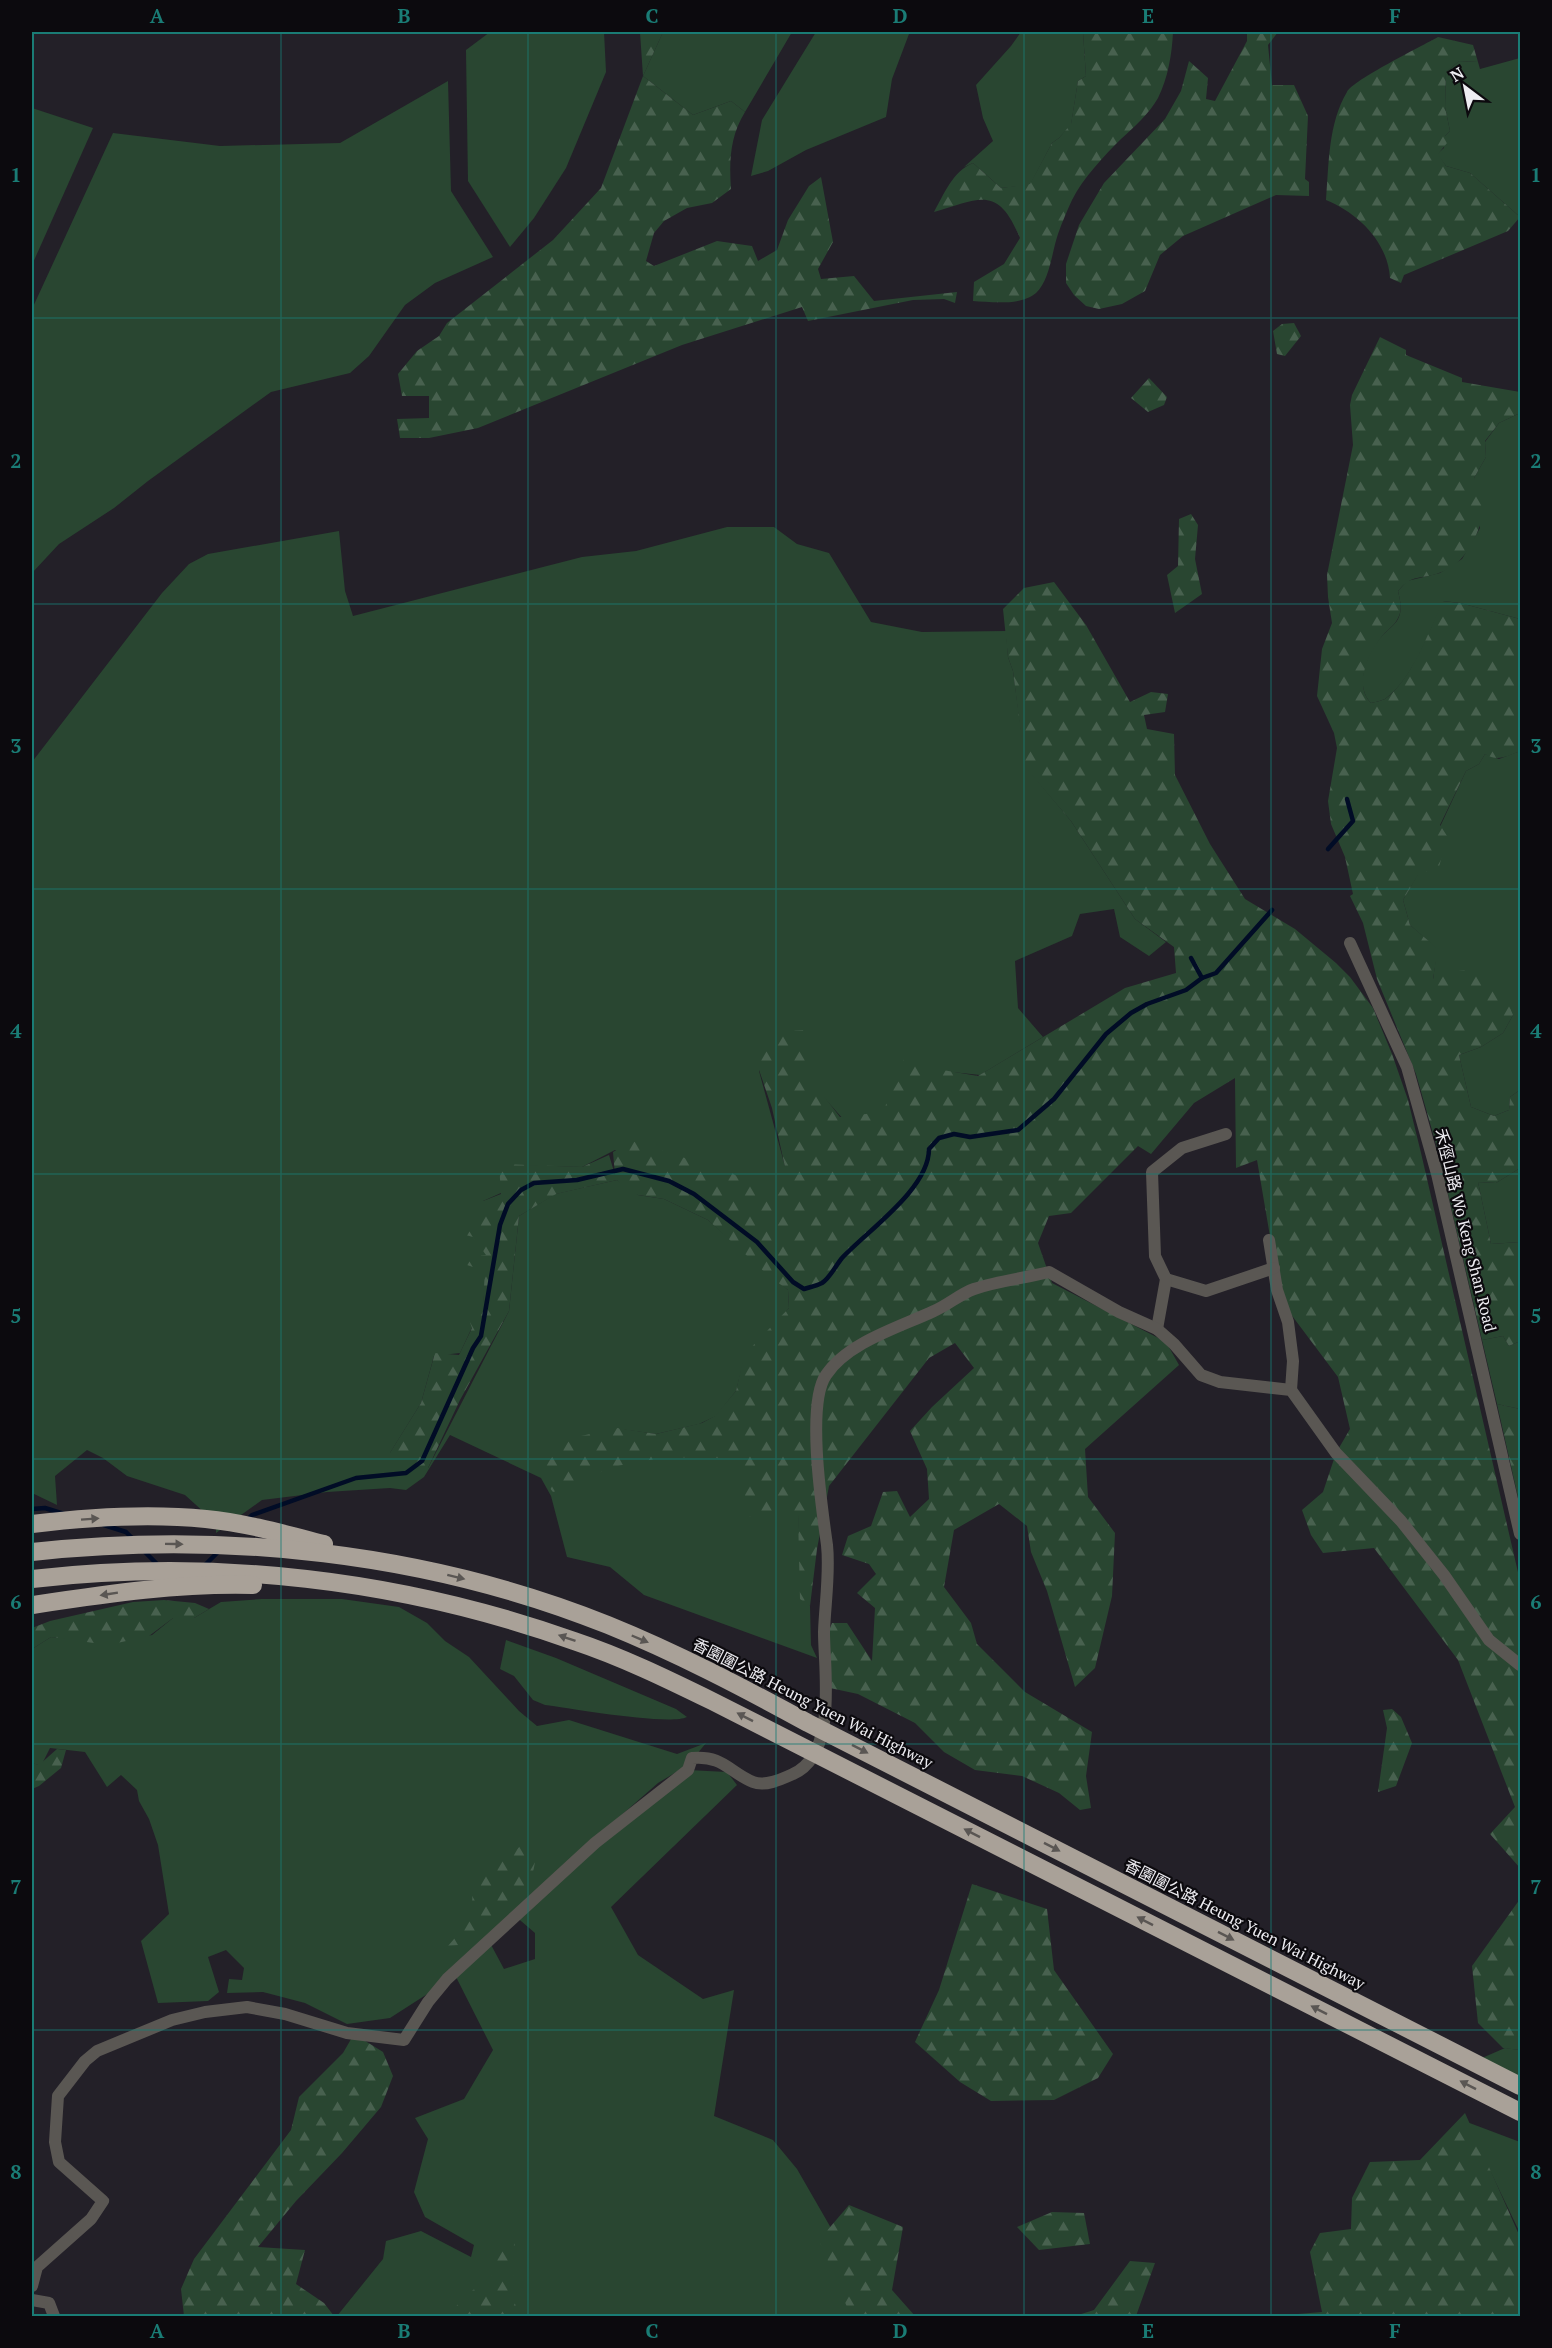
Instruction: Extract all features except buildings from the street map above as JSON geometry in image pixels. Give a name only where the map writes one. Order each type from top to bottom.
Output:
[{"type":"highway","points":[[32,1524],[95,1518],[175,1517],[237,1523],[274,1539]]},
{"type":"highway","points":[[32,1552],[105,1545],[274,1539]]},
{"type":"highway","name":"香園圍公路 Heung Yuen Wai Highway","points":[[274,1539],[502,1589],[607,1624],[668,1650],[1521,2086]]},
{"type":"highway","points":[[32,1579],[103,1572],[157,1570],[392,1590],[511,1620],[577,1641],[675,1683],[797,1743],[1521,2112]]},
{"type":"highway","points":[[32,1605],[133,1590],[272,1580]]},
{"type":"street","name":"禾徑山路 Wo Keng Shan Road","points":[[1350,943],[1407,1067],[1437,1174],[1521,1534]]},
{"type":"street","points":[[1157,1329],[1166,1279],[1155,1256],[1152,1172],[1182,1148],[1226,1134]]},
{"type":"street","points":[[1269,1240],[1277,1290],[1288,1322],[1293,1360],[1291,1390],[1336,1453],[1401,1521],[1444,1575],[1489,1640],[1521,1665]]},
{"type":"street","points":[[1166,1279],[1206,1291],[1274,1268]]},
{"type":"street","points":[[32,2286],[34,2265],[91,2219],[103,2201],[59,2162],[55,2142],[58,2096],[85,2061],[97,2051],[172,2019],[247,2007],[285,2014],[347,2033],[404,2040],[428,2002],[447,1979],[595,1843],[688,1770],[692,1758],[704,1757],[721,1760],[755,1783],[773,1782],[796,1773],[813,1759],[824,1725],[826,1701],[824,1634],[827,1548],[821,1511],[816,1403],[825,1376],[848,1354],[880,1334],[937,1310],[972,1290],[1049,1272],[1119,1312],[1157,1329],[1174,1344],[1201,1375],[1220,1382],[1291,1390]]},
{"type":"street","points":[[32,2300],[49,2303],[54,2316]]},
{"type":"green space","points":[[490,32],[604,32],[606,72],[566,168],[534,218],[510,247],[468,181],[466,50]]},
{"type":"green space","points":[[640,32],[663,32],[643,76]]},
{"type":"green space","points":[[663,32],[792,32],[745,112],[731,101],[693,115],[643,76]]},
{"type":"green space","points":[[816,32],[912,32],[909,34],[892,79],[886,117],[806,150],[768,171],[751,176],[762,120]]},
{"type":"green space","points":[[1021,32],[1083,32],[1086,76],[1078,81],[1071,125],[1052,143],[1030,185],[1001,188],[973,163],[964,167],[993,141],[983,118],[976,85]]},
{"type":"green space","points":[[1083,32],[1173,32],[1169,66],[1158,98],[1146,115],[1101,160],[1077,192],[1060,230],[1044,281],[1036,293],[1014,302],[973,301],[974,282],[1004,264],[1020,238],[1012,221],[996,203],[976,200],[934,212],[955,177],[973,163],[1001,188],[1030,184],[1052,143],[1071,124],[1078,81],[1086,76]]},
{"type":"green space","points":[[1247,32],[1278,32],[1268,45],[1272,85],[1294,85],[1308,116],[1305,179],[1309,182],[1309,196],[1276,195],[1183,236],[1160,255],[1145,291],[1122,304],[1099,309],[1086,306],[1074,295],[1066,283],[1066,264],[1079,225],[1104,183],[1165,119],[1181,91],[1189,61],[1208,78],[1206,99],[1215,101],[1247,41]]},
{"type":"green space","points":[[1438,37],[1473,45],[1478,62],[1459,61],[1446,72],[1445,107],[1450,131],[1445,136],[1447,143],[1438,154],[1446,166],[1470,173],[1520,217],[1508,231],[1404,275],[1401,283],[1390,278],[1384,252],[1369,230],[1349,213],[1326,200],[1330,144],[1341,104],[1352,87],[1374,72]]},
{"type":"green space","points":[[1520,58],[1520,217],[1470,173],[1446,166],[1437,154],[1444,148],[1445,136],[1450,131],[1445,107],[1446,72],[1459,61],[1478,62],[1480,69]]},
{"type":"green space","points":[[643,76],[693,115],[731,101],[745,112],[733,140],[730,169],[731,189],[712,203],[687,208],[664,221],[654,233],[646,261],[654,266],[717,241],[752,246],[758,261],[777,250],[788,220],[809,186],[821,177],[833,242],[818,269],[821,279],[854,276],[874,301],[957,292],[955,303],[944,299],[913,300],[808,321],[802,307],[682,345],[478,428],[429,438],[400,438],[397,419],[429,418],[429,396],[402,396],[398,374],[417,351],[439,336],[447,323],[553,240],[601,188]]},
{"type":"green space","points":[[448,81],[451,191],[493,257],[435,283],[405,305],[369,356],[350,373],[271,392],[114,508],[59,544],[32,573],[32,309],[113,133],[220,146],[340,143]]},
{"type":"green space","points":[[32,108],[93,128],[32,265]]},
{"type":"green space","points":[[1294,323],[1301,336],[1285,356],[1277,354],[1273,331],[1282,324]]},
{"type":"green space","points":[[1380,337],[1406,350],[1406,355],[1462,378],[1462,382],[1520,392],[1520,413],[1499,423],[1485,441],[1486,457],[1474,478],[1487,503],[1471,545],[1458,562],[1449,568],[1439,573],[1413,579],[1398,591],[1401,605],[1400,615],[1373,650],[1363,678],[1363,687],[1371,703],[1385,699],[1394,691],[1419,654],[1442,601],[1460,603],[1520,619],[1520,751],[1498,758],[1485,754],[1479,764],[1466,771],[1440,825],[1447,836],[1439,867],[1418,875],[1403,900],[1410,925],[1438,949],[1433,979],[1459,971],[1487,973],[1501,983],[1513,1015],[1503,1033],[1481,1047],[1459,1055],[1471,1107],[1494,1116],[1509,1110],[1510,1097],[1520,1090],[1520,1168],[1496,1183],[1478,1182],[1491,1244],[1520,1242],[1520,1341],[1509,1346],[1503,1336],[1482,1340],[1438,1151],[1416,1074],[1377,979],[1363,923],[1350,896],[1353,894],[1345,857],[1331,824],[1328,801],[1337,748],[1334,733],[1317,696],[1322,649],[1332,623],[1327,575],[1353,445],[1350,405],[1352,395]]},
{"type":"green space","points":[[1149,378],[1167,397],[1164,405],[1148,412],[1131,398]]},
{"type":"green space","points":[[1520,413],[1520,619],[1460,603],[1443,601],[1426,640],[1404,680],[1385,699],[1371,703],[1363,687],[1364,669],[1377,643],[1400,615],[1398,591],[1407,581],[1440,573],[1462,559],[1480,528],[1474,478],[1486,457],[1485,442],[1499,423]]},
{"type":"green space","points":[[1191,514],[1198,525],[1195,559],[1202,594],[1175,613],[1167,575],[1178,566],[1179,519]]},
{"type":"green space","points":[[727,527],[774,527],[797,544],[829,553],[871,622],[922,632],[1006,631],[1008,657],[1013,671],[1026,767],[1071,821],[1135,919],[1166,942],[1149,956],[1120,937],[1114,909],[1080,914],[1072,936],[1015,961],[1018,1008],[1043,1037],[980,1075],[914,1068],[887,1115],[844,1120],[768,1035],[759,1071],[786,1170],[758,1197],[615,1150],[582,1167],[502,1165],[501,1193],[483,1201],[488,1259],[483,1304],[460,1353],[434,1356],[421,1403],[390,1453],[428,1468],[509,1311],[519,1216],[555,1194],[617,1180],[638,1195],[664,1199],[708,1220],[788,1290],[789,1308],[743,1363],[736,1391],[716,1416],[699,1424],[656,1434],[620,1429],[632,1460],[681,1454],[741,1455],[798,1513],[803,1597],[810,1606],[811,1645],[817,1658],[644,1595],[610,1567],[567,1557],[551,1496],[541,1478],[450,1435],[424,1477],[406,1490],[390,1488],[327,1492],[262,1500],[216,1533],[216,1523],[185,1495],[127,1476],[103,1458],[87,1450],[55,1476],[57,1505],[32,1493],[32,762],[162,593],[189,564],[208,554],[339,531],[345,591],[353,616],[582,557],[636,551]]},
{"type":"green space","points":[[1054,582],[1086,625],[1130,702],[1151,692],[1168,694],[1165,712],[1144,715],[1147,729],[1174,734],[1175,775],[1210,844],[1245,899],[1295,929],[1350,977],[1373,1008],[1392,1054],[1408,1100],[1421,1153],[1520,1581],[1520,1868],[1490,1834],[1515,1807],[1458,1660],[1374,1548],[1323,1553],[1311,1535],[1302,1510],[1323,1492],[1336,1453],[1350,1429],[1338,1377],[1281,1301],[1257,1160],[1236,1168],[1235,1078],[1194,1103],[1151,1154],[1138,1146],[1071,1213],[1049,1216],[1038,1243],[1052,1283],[1166,1342],[1179,1365],[1085,1449],[1088,1497],[1115,1533],[1112,1596],[1095,1668],[1075,1687],[1047,1591],[1031,1552],[1027,1526],[999,1504],[954,1530],[944,1587],[971,1623],[977,1644],[1025,1692],[1092,1732],[1086,1776],[1091,1808],[1080,1810],[1059,1793],[1022,1776],[975,1770],[944,1752],[915,1723],[858,1694],[830,1688],[825,1641],[832,1623],[847,1623],[872,1661],[875,1608],[857,1593],[876,1574],[869,1564],[842,1555],[848,1536],[871,1526],[883,1492],[897,1491],[910,1517],[929,1499],[927,1469],[910,1431],[974,1368],[955,1343],[929,1358],[829,1486],[817,1549],[810,1606],[800,1599],[798,1514],[748,1517],[740,1459],[679,1458],[633,1462],[553,1492],[545,1482],[544,1465],[572,1438],[617,1428],[656,1434],[702,1423],[715,1416],[736,1391],[744,1355],[789,1308],[788,1290],[769,1276],[708,1220],[664,1199],[632,1194],[617,1180],[556,1194],[519,1216],[509,1311],[460,1400],[427,1470],[388,1456],[421,1403],[435,1353],[459,1355],[472,1328],[465,1308],[483,1303],[485,1271],[467,1265],[462,1258],[486,1255],[473,1237],[462,1234],[481,1224],[483,1201],[501,1194],[499,1164],[582,1167],[609,1155],[615,1175],[613,1152],[632,1141],[732,1173],[762,1192],[785,1167],[772,1108],[758,1067],[764,1033],[803,1030],[808,1076],[840,1117],[883,1112],[904,1059],[919,1066],[978,1076],[1125,988],[1176,973],[1174,947],[1135,919],[1071,821],[1025,767],[1003,609],[1024,588]]},
{"type":"green space","points":[[1520,751],[1520,1090],[1510,1097],[1509,1110],[1494,1116],[1471,1107],[1459,1055],[1481,1047],[1503,1033],[1513,1015],[1433,980],[1437,949],[1410,925],[1403,900],[1418,874],[1466,771],[1479,764],[1485,754],[1499,759]]},
{"type":"green space","points":[[1520,1168],[1520,1242],[1491,1244],[1478,1182],[1496,1183]]},
{"type":"green space","points":[[1503,1336],[1509,1346],[1520,1341],[1520,1409],[1497,1404],[1482,1340]]},
{"type":"green space","points":[[1497,1404],[1520,1409],[1520,1506]]},
{"type":"green space","points":[[262,1599],[342,1599],[399,1607],[427,1623],[445,1641],[469,1657],[519,1711],[537,1726],[569,1720],[677,1754],[706,1743],[688,1765],[658,1783],[519,1905],[489,1941],[504,1969],[535,1959],[535,1933],[514,1915],[688,1770],[727,1772],[737,1785],[611,1907],[638,1955],[703,1999],[734,1990],[714,2116],[773,2140],[797,2169],[835,2235],[860,2316],[779,2316],[777,2314],[768,2316],[337,2316],[383,2259],[386,2241],[421,2231],[471,2257],[474,2245],[425,2217],[414,2192],[428,2139],[415,2118],[464,2099],[493,2050],[453,1971],[432,1991],[390,2018],[347,2024],[305,2003],[263,1992],[227,1993],[229,1979],[242,1980],[244,1968],[226,1950],[208,1957],[219,1992],[208,2001],[158,2003],[141,1941],[169,1914],[158,1845],[149,1819],[139,1801],[137,1790],[121,1775],[107,1787],[85,1752],[50,1748],[41,1766],[32,1763],[32,1649],[51,1637],[109,1642],[152,1635],[173,1618],[194,1618],[221,1602]]},
{"type":"green space","points":[[164,1600],[195,1603],[209,1609],[194,1618],[173,1618],[149,1636],[108,1645],[51,1637],[32,1649],[32,1628],[50,1621],[133,1602]]},
{"type":"green space","points":[[506,1640],[556,1658],[676,1709],[687,1717],[641,1718],[545,1705],[533,1700],[514,1676],[500,1669]]},
{"type":"green space","points":[[1392,1709],[1401,1717],[1412,1743],[1396,1786],[1378,1792],[1387,1728],[1383,1710]]},
{"type":"green space","points":[[57,1749],[66,1750],[61,1768],[32,1789],[32,1763],[39,1765]]},
{"type":"green space","points":[[520,1846],[535,1855],[527,1898],[481,1943],[448,1946],[466,1925],[472,1907],[473,1876],[486,1860],[505,1861]]},
{"type":"green space","points":[[972,1884],[1047,1909],[1054,1970],[1113,2054],[1098,2078],[1054,2100],[991,2101],[960,2082],[915,2042],[939,1990]]},
{"type":"green space","points":[[1520,1899],[1520,2050],[1503,2048],[1478,2023],[1472,1966]]},
{"type":"green space","points":[[354,2034],[383,2052],[393,2076],[381,2107],[342,2153],[296,2201],[258,2247],[305,2250],[296,2284],[324,2303],[334,2316],[184,2316],[181,2289],[194,2259],[291,2130],[299,2097],[343,2053]]},
{"type":"green space","points":[[1505,2048],[1520,2050],[1520,2077],[1482,2058]]},
{"type":"green space","points":[[1465,2113],[1520,2237],[1520,2316],[1297,2316],[1298,2314],[1322,2312],[1310,2252],[1320,2233],[1351,2229],[1352,2198],[1370,2162],[1420,2160]]},
{"type":"green space","points":[[1467,2122],[1520,2142],[1520,2233],[1471,2131]]},
{"type":"green space","points":[[849,2205],[903,2227],[892,2290],[915,2316],[843,2316],[847,2307],[819,2240]]},
{"type":"green space","points":[[1052,2212],[1084,2213],[1090,2244],[1039,2250],[1017,2227]]},
{"type":"green space","points":[[497,2233],[515,2236],[513,2299],[520,2316],[446,2316],[473,2290],[491,2279]]},
{"type":"green space","points":[[1130,2261],[1155,2263],[1136,2316],[1075,2316],[1094,2310]]},
{"type":"waterway","points":[[1328,849],[1353,821],[1347,799]]},
{"type":"waterway","points":[[247,1520],[252,1515],[356,1478],[406,1473],[422,1461],[473,1348],[481,1336],[500,1225],[508,1204],[521,1190],[534,1183],[577,1180],[623,1169],[669,1181],[694,1194],[757,1242],[793,1282],[804,1289],[818,1285],[825,1281],[842,1258],[908,1194],[919,1179],[926,1164],[929,1149],[939,1138],[954,1134],[970,1137],[1018,1130],[1054,1099],[1106,1034],[1131,1013],[1147,1004],[1186,990],[1202,978],[1216,973],[1272,910]]},
{"type":"waterway","points":[[1191,958],[1202,978]]},
{"type":"waterway","points":[[32,1509],[45,1508],[64,1514]]},
{"type":"waterway","points":[[104,1525],[126,1532],[133,1539]]},
{"type":"waterway","points":[[204,1566],[219,1551]]},
{"type":"waterway","points":[[145,1552],[158,1565]]}]
